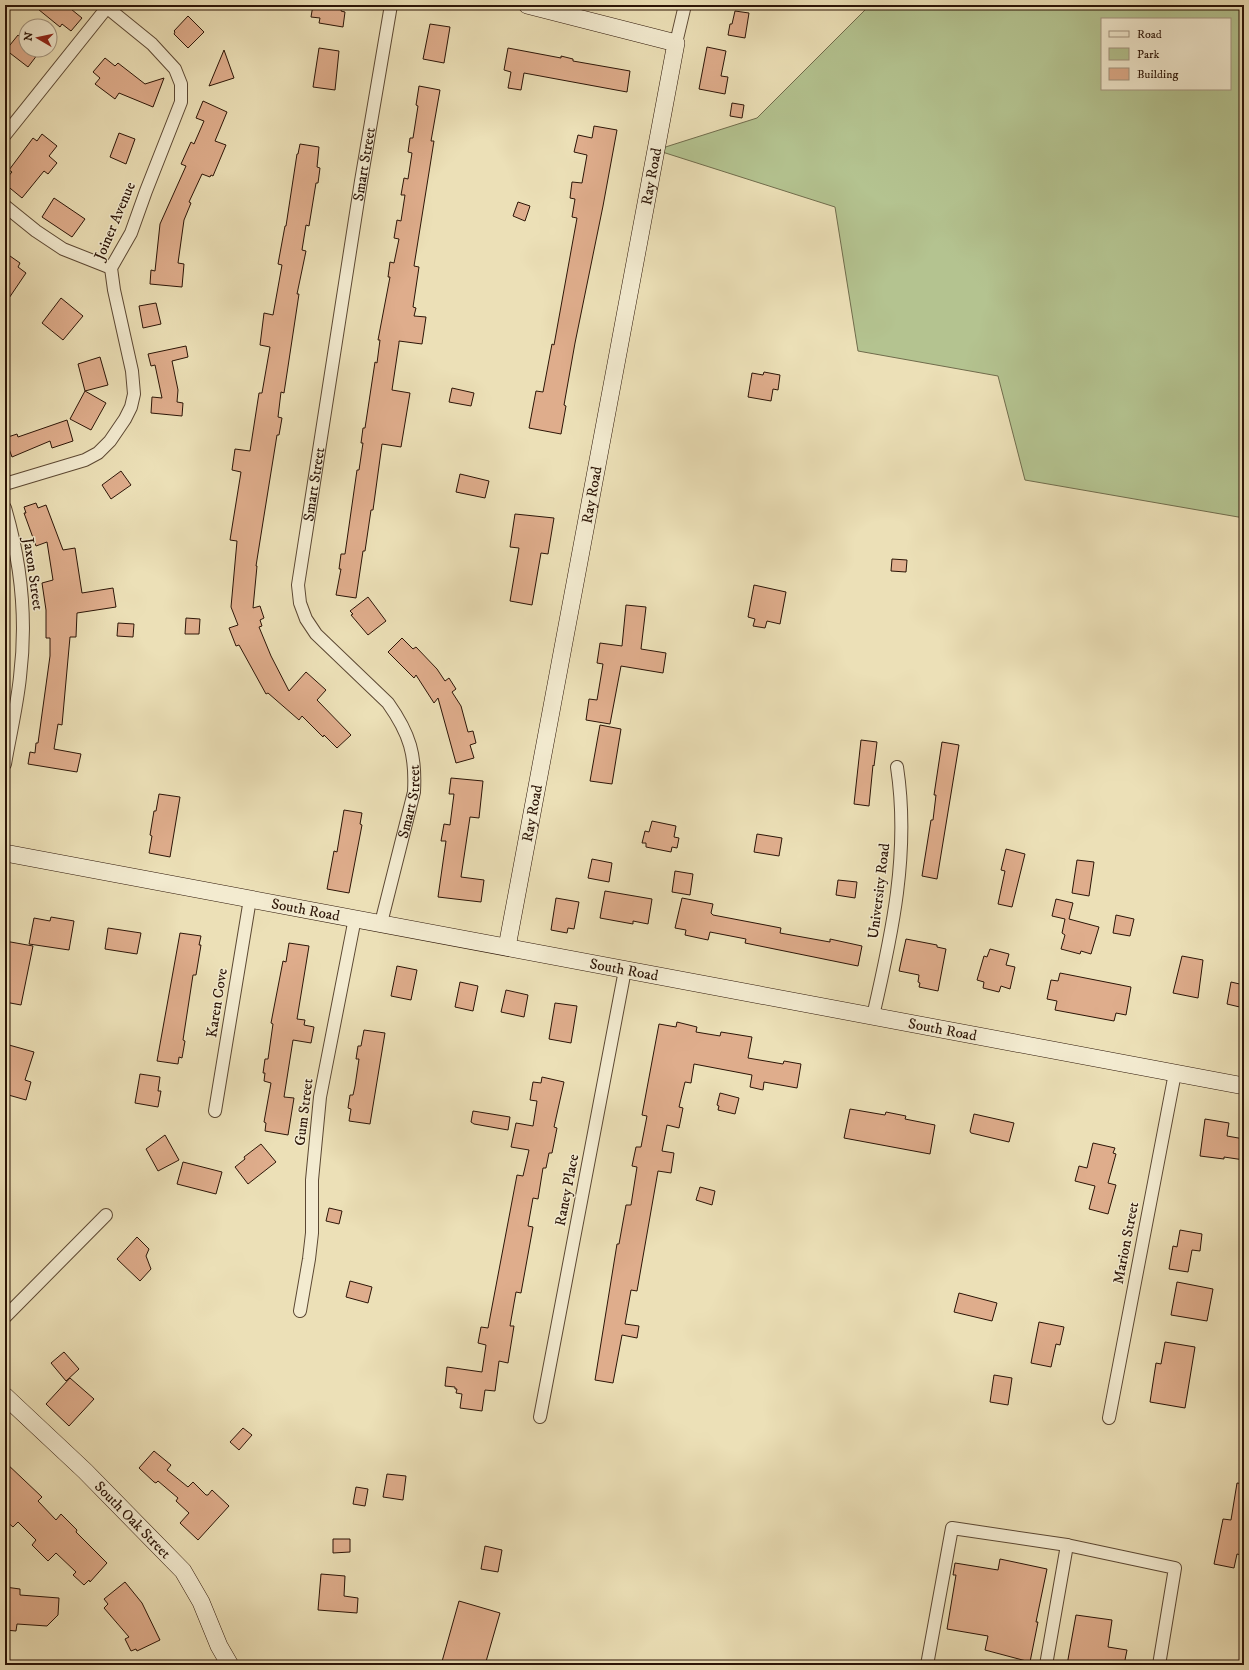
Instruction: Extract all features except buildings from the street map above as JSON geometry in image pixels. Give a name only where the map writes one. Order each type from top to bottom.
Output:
[{"type":"street","name":"Smart Street","points":[[381,924],[414,792],[415,770],[412,748],[407,734],[397,715],[388,703],[316,634],[306,619],[302,608],[298,585],[361,181],[391,5]]},
{"type":"street","points":[[527,5],[676,43],[685,5]]},
{"type":"street","points":[[5,135],[107,6]]},
{"type":"street","name":"Joiner Avenue","points":[[5,484],[85,460],[98,453],[110,441],[125,419],[131,407],[134,394],[132,371],[114,290],[111,268],[131,233],[181,102],[182,95],[181,84],[175,69],[152,44],[107,6]]},
{"type":"street","name":"Ray Road","points":[[507,947],[676,43]]},
{"type":"street","points":[[5,206],[36,232],[63,249],[111,268]]},
{"type":"street","name":"Jaxon Street","points":[[5,508],[17,558],[23,607],[23,642],[11,699],[5,764]]},
{"type":"street","name":"University Road","points":[[873,1016],[895,911],[901,863],[902,822],[897,767]]},
{"type":"street","name":"South Road","points":[[5,853],[1244,1086]]},
{"type":"street","name":"Karen Cove","points":[[215,1111],[250,899]]},
{"type":"street","name":"Gum Street","points":[[300,1311],[312,1233],[312,1180],[320,1097],[355,918]]},
{"type":"street","name":"Raney Place","points":[[540,1417],[625,970]]},
{"type":"street","name":"Marion Street","points":[[1108,1418],[1175,1073]]},
{"type":"street","points":[[5,1317],[106,1215]]},
{"type":"street","name":"South Oak Street","points":[[5,1396],[85,1471],[183,1571],[201,1602],[219,1646],[230,1665]]},
{"type":"street","points":[[927,1665],[952,1528],[1067,1545],[1175,1568],[1159,1665]]},
{"type":"street","points":[[1046,1665],[1067,1545]]},
{"type":"green space","points":[[870,5],[1244,5],[1244,518],[1025,480],[998,376],[858,351],[835,207],[656,150],[757,118]]}]
